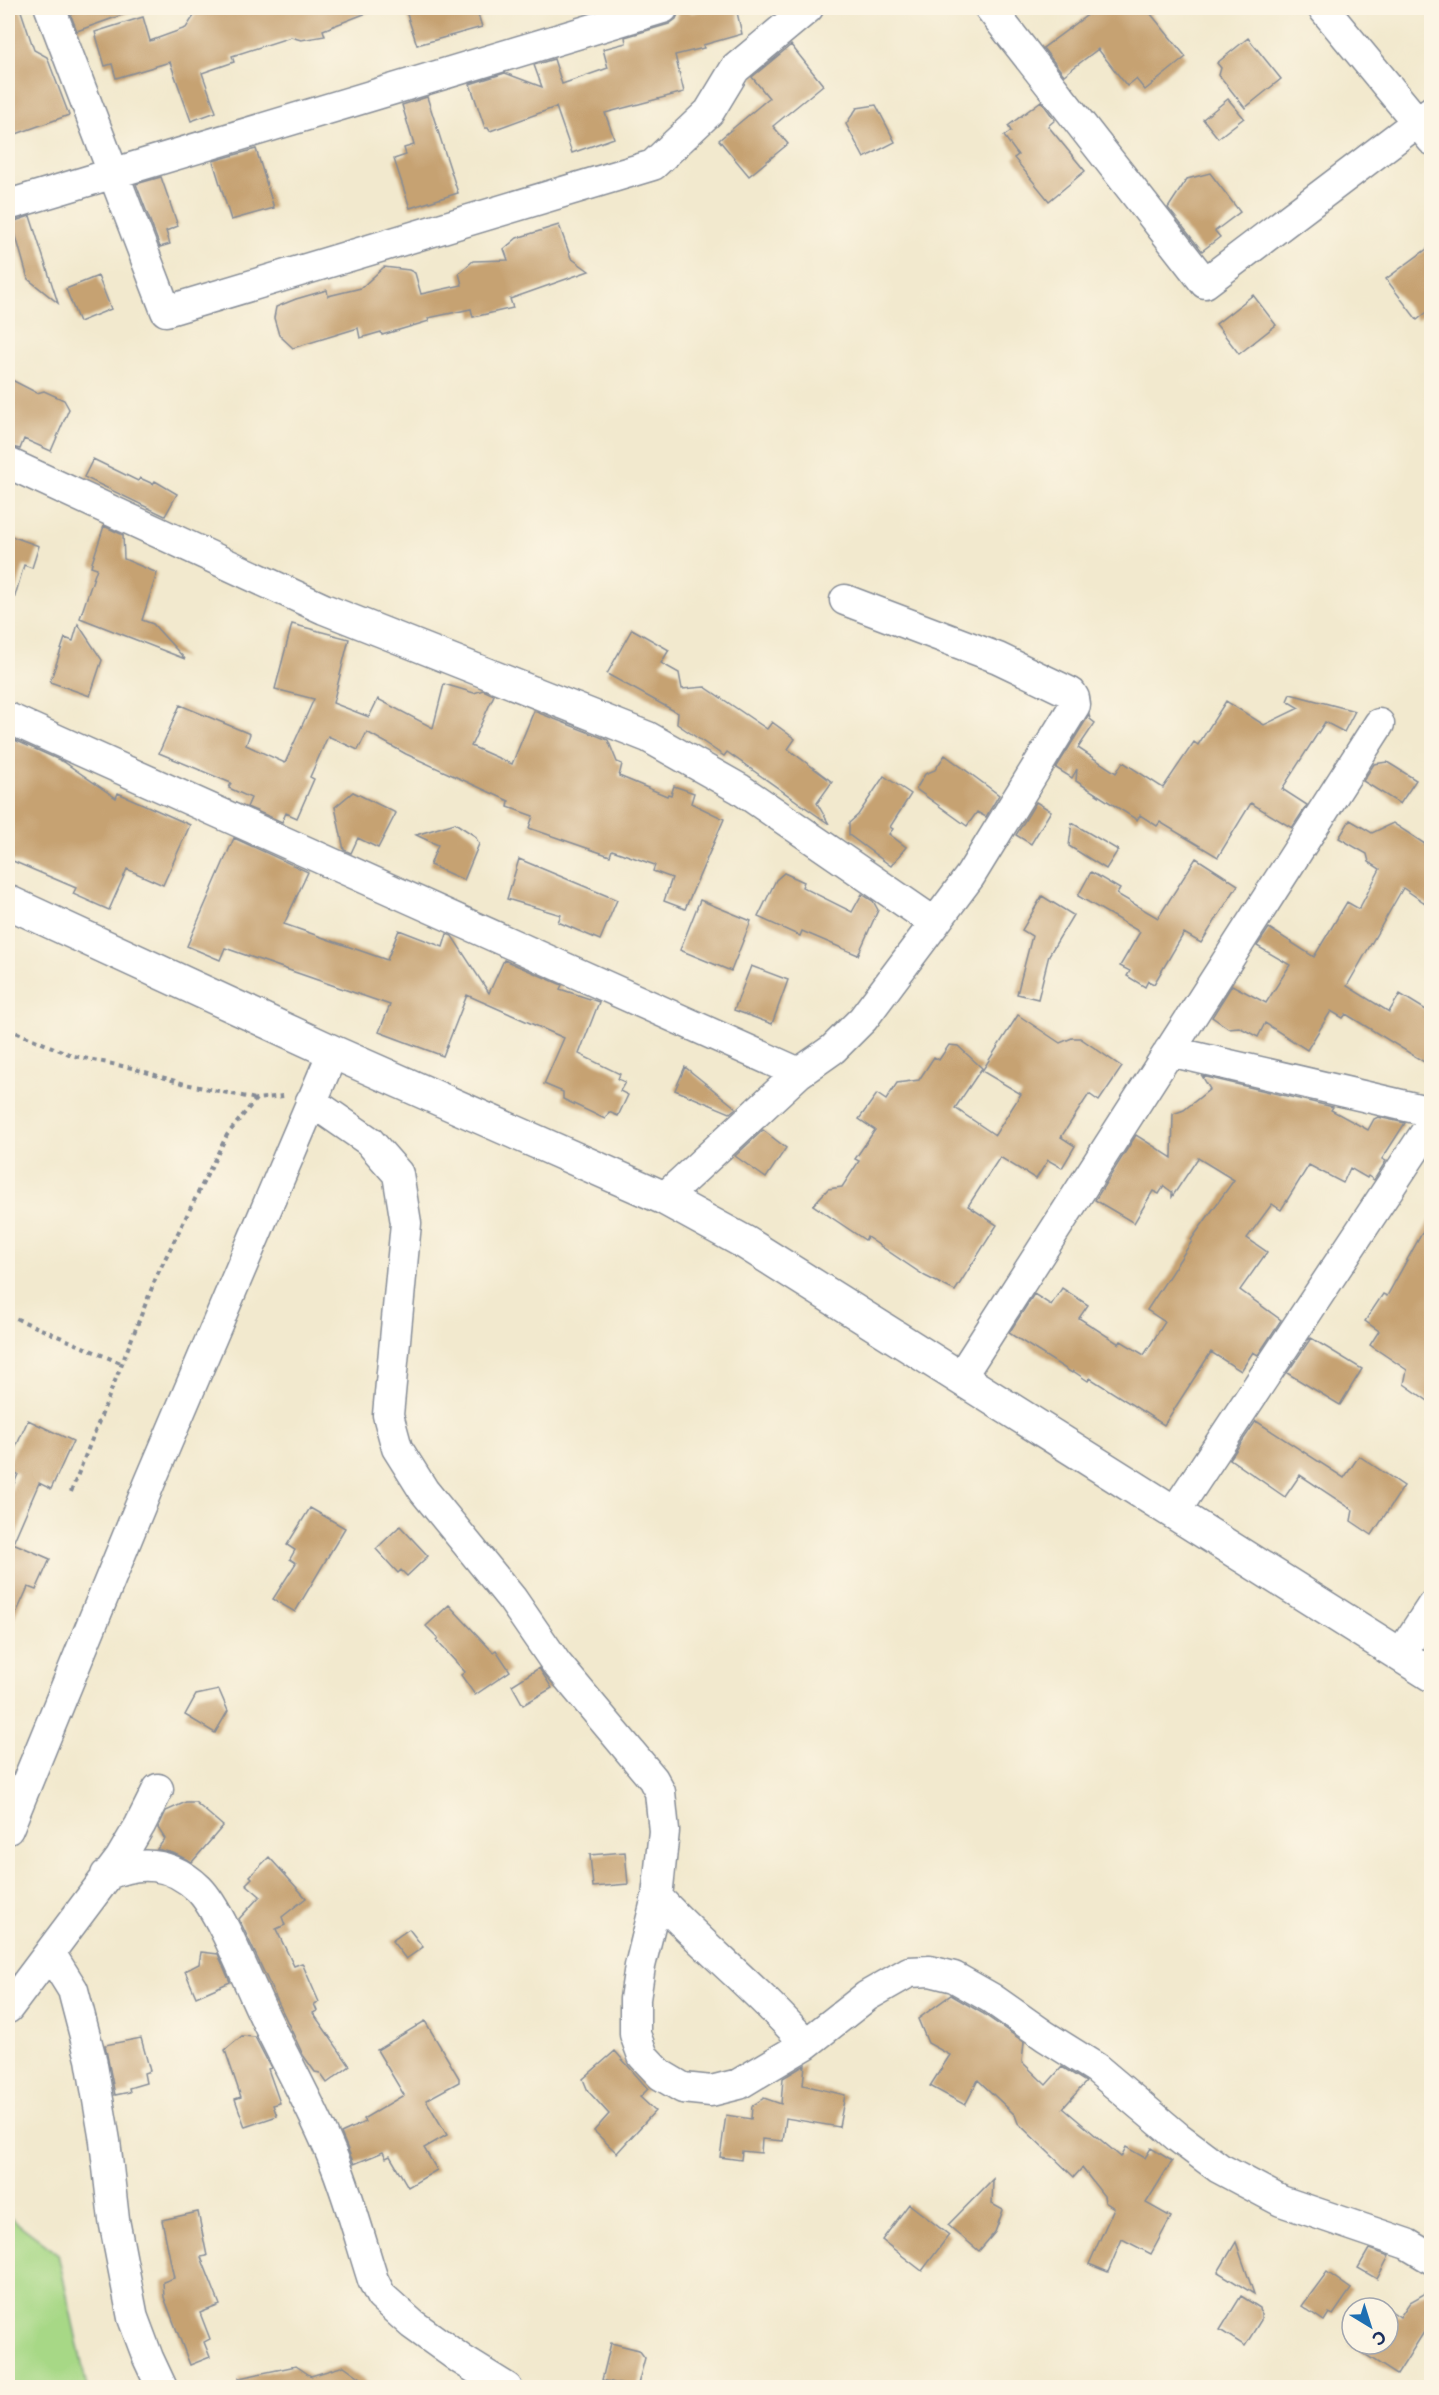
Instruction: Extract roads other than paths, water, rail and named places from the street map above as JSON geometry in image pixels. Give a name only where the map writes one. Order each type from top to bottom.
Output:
[{"type":"main road","points":[[8,902],[333,1052],[664,1198],[746,1243],[1431,1675]]},
{"type":"street","points":[[50,8],[166,311],[653,165],[709,112],[735,69],[808,8]]},
{"type":"street","points":[[8,205],[663,8]]},
{"type":"street","points":[[990,8],[1205,283],[1427,124],[1323,8]]},
{"type":"street","points":[[8,463],[324,609],[648,737],[740,789],[935,922]]},
{"type":"street","points":[[664,1198],[799,1073],[833,1049],[863,1019],[970,876],[1075,705],[1071,693],[998,658],[845,600]]},
{"type":"street","points":[[8,718],[799,1073]]},
{"type":"street","points":[[960,1378],[1379,724]]},
{"type":"street","points":[[1169,1051],[1431,1112]]},
{"type":"street","points":[[8,1828],[150,1482],[333,1052]]},
{"type":"street","points":[[311,1101],[369,1141],[398,1174],[406,1223],[387,1415],[397,1448],[424,1491],[512,1599],[556,1663],[660,1792],[664,1831],[657,1897],[640,1966],[635,1999],[635,2034],[643,2056],[661,2075],[683,2088],[711,2091],[739,2084],[806,2044],[867,1996],[909,1972],[930,1971],[954,1977],[991,1998],[1096,2068],[1179,2138],[1220,2168],[1281,2201],[1407,2244],[1431,2259]]},
{"type":"street","points":[[1174,1513],[1431,1123]]},
{"type":"street","points":[[1400,1655],[1431,1606]]},
{"type":"street","points":[[8,2008],[120,1859],[158,1789]]},
{"type":"street","points":[[106,1875],[123,1868],[159,1866],[175,1873],[200,1890],[233,1948],[333,2158],[373,2280],[381,2296],[412,2324],[462,2360],[507,2388]]},
{"type":"street","points":[[657,1897],[686,1928],[777,2011],[806,2044]]},
{"type":"street","points":[[50,1953],[73,1990],[91,2059],[105,2141],[114,2220],[133,2318],[162,2388]]}]
